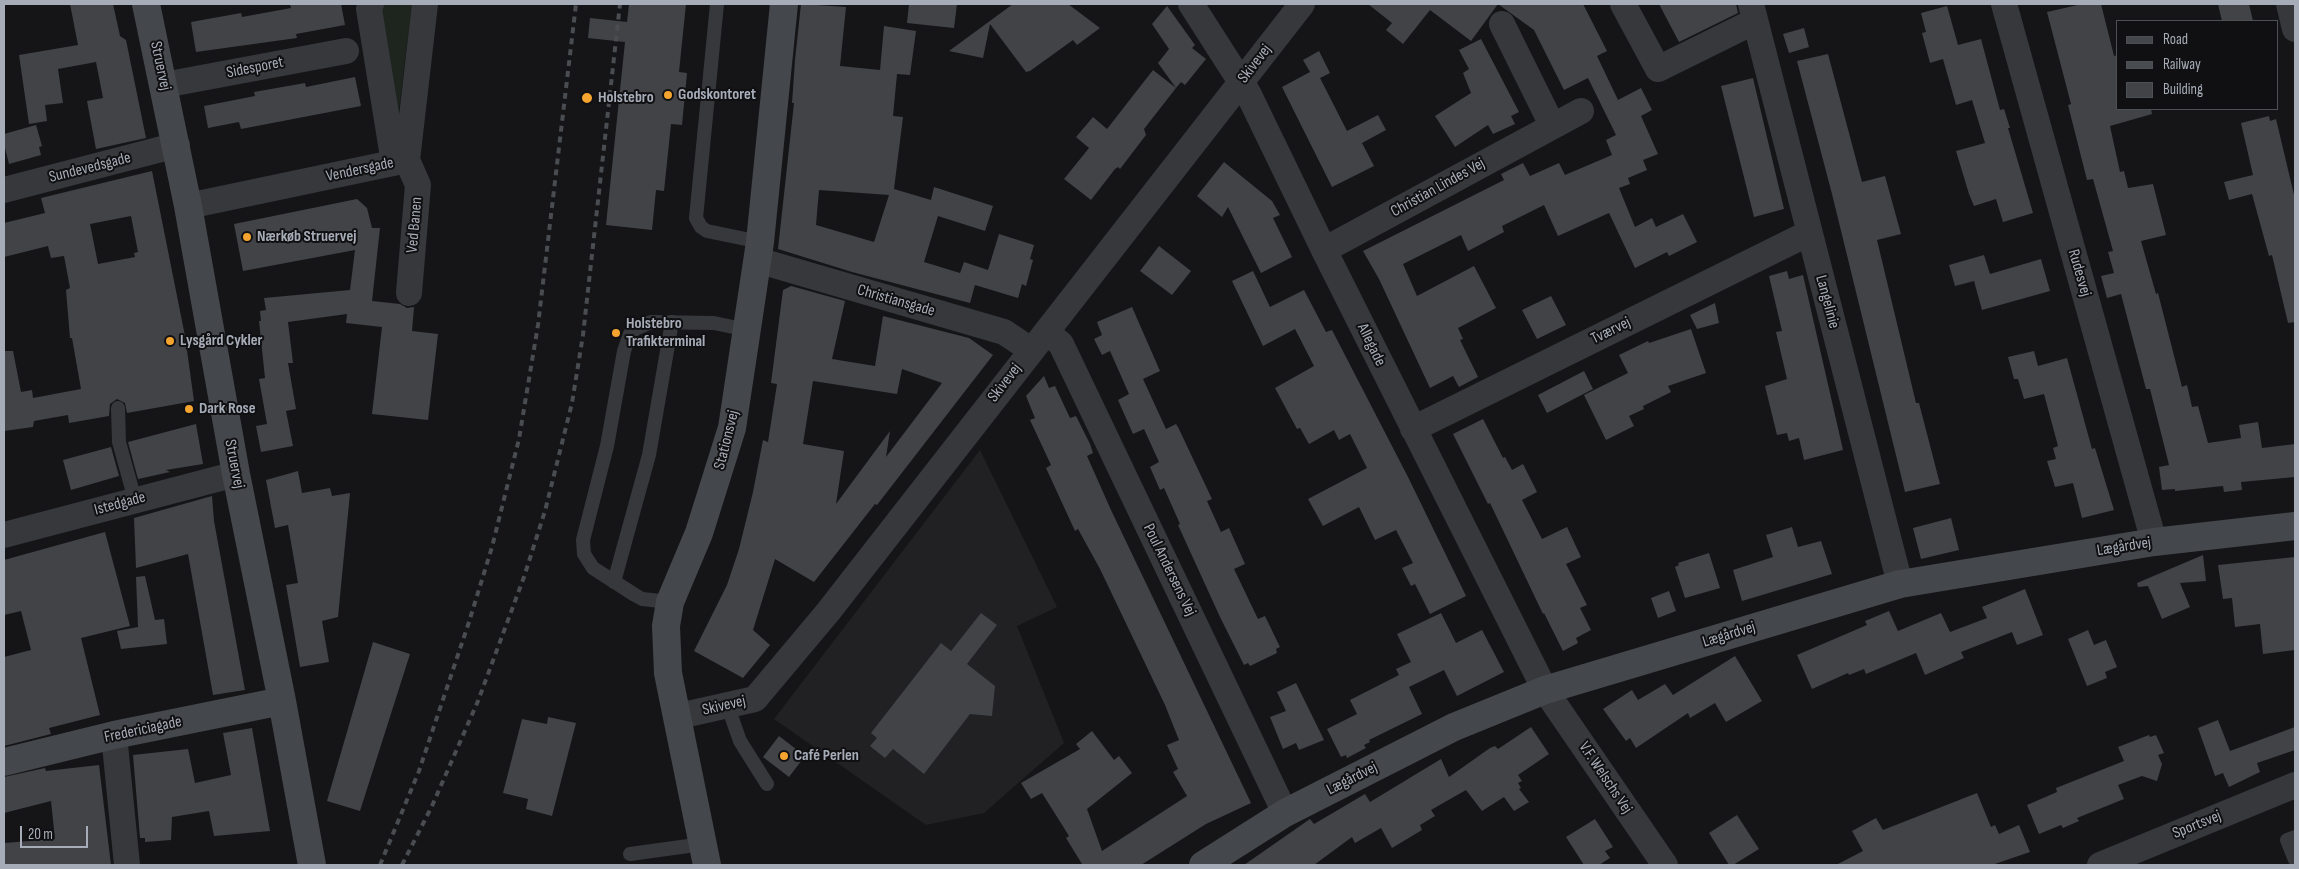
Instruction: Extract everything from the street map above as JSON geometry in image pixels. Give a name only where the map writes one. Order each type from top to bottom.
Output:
[{"type":"street","name":"Struervej","points":[[146,4],[177,145],[236,474],[282,701],[312,865]]},
{"type":"street","name":"Ved Banen","points":[[371,4],[369,9],[400,162],[418,185],[408,292]]},
{"type":"street","name":"Vendersgade","points":[[188,206],[400,162],[425,4]]},
{"type":"street","name":"Stationsvej","points":[[705,855],[668,673],[665,640],[670,602],[699,533],[717,482],[732,428],[758,250],[784,4]]},
{"type":"street","name":"Allegade","points":[[1190,4],[1241,82],[1545,690]]},
{"type":"street","name":"Skivevej","points":[[678,716],[728,707],[756,699],[828,612],[1302,4]]},
{"type":"street","name":"Langelinie","points":[[1623,4],[1658,69],[1753,12],[1900,584]]},
{"type":"street","name":"Rudesvej","points":[[2004,4],[2154,542]]},
{"type":"street","points":[[2289,4],[2295,29]]},
{"type":"street","points":[[1502,24],[1552,125]]},
{"type":"street","name":"Sidesporet","points":[[164,86],[346,51]]},
{"type":"street","name":"Christian Lindes Vej","points":[[1324,250],[1581,110]]},
{"type":"street","name":"Sundevedsgade","points":[[4,190],[177,145]]},
{"type":"street","name":"Tværvej","points":[[1413,429],[1809,233]]},
{"type":"street","name":"Christiansgade","points":[[758,250],[1004,332],[1039,341]]},
{"type":"street","name":"Poul Andersens Vej","points":[[1039,341],[1061,344],[1285,813]]},
{"type":"street","name":"Istedgade","points":[[4,536],[236,474]]},
{"type":"street","name":"Lægårdvej","points":[[1203,865],[1285,813],[1454,727],[1545,690],[1900,584],[2154,542],[2295,526]]},
{"type":"street","name":"V.F. Welschs Vej","points":[[1545,690],[1664,865]]},
{"type":"street","name":"Fredericiagade","points":[[4,762],[114,735],[282,701]]},
{"type":"street","points":[[114,735],[127,865]]},
{"type":"street","name":"Sportsvej","points":[[2100,865],[2295,785]]},
{"type":"lane","points":[[716,4],[696,218],[701,227],[707,231],[758,250]]},
{"type":"lane","points":[[670,602],[642,598],[614,582],[589,563],[584,554],[582,544],[607,446],[624,351],[630,334],[651,322],[714,324],[747,330]]},
{"type":"lane","points":[[614,582],[649,455],[672,322]]},
{"type":"lane","points":[[118,408],[119,442],[135,500]]},
{"type":"lane","points":[[728,707],[740,741],[767,784]]},
{"type":"lane","points":[[2295,836],[2287,840],[2295,860]]},
{"type":"lane","points":[[630,854],[705,855]]},
{"type":"shaded area","points":[[361,4],[412,4],[397,126]]},
{"type":"shaded area","points":[[980,450],[1057,607],[1017,626],[1064,743],[984,813],[926,825],[774,719]]},
{"type":"building","points":[[70,4],[113,4],[120,36],[126,40],[146,138],[96,149],[87,101],[103,98],[96,62],[58,69],[63,103],[45,105],[47,121],[29,124],[19,55],[78,45]]},
{"type":"building","points":[[290,4],[341,4],[345,25],[296,34],[297,38],[196,52],[191,22],[241,13],[242,17],[291,8]]},
{"type":"building","points":[[629,4],[686,4],[679,72],[687,73],[682,125],[671,124],[664,191],[656,190],[652,230],[606,225],[625,42],[588,38],[590,18],[627,22]]},
{"type":"building","points":[[801,4],[846,7],[840,66],[880,70],[884,26],[916,31],[910,75],[897,74],[893,116],[903,117],[894,189],[931,200],[934,187],[993,206],[985,231],[938,216],[924,262],[960,273],[964,262],[988,270],[999,234],[1034,245],[1030,259],[1033,260],[1026,286],[1022,284],[1018,298],[975,285],[970,303],[852,272],[778,249],[794,103],[792,103]],"holes":[[[819,190],[889,195],[874,242],[816,225]]]},
{"type":"building","points":[[909,4],[957,4],[954,28],[907,23]]},
{"type":"building","points":[[1013,4],[1068,4],[1100,28],[1077,45],[1073,40],[1026,72],[990,24],[983,58],[949,51]]},
{"type":"building","points":[[1368,4],[1498,4],[1471,41],[1430,10],[1403,44],[1386,30],[1392,23]]},
{"type":"building","points":[[1498,4],[1583,4],[1607,51],[1597,56],[1618,100],[1641,88],[1652,110],[1641,116],[1658,154],[1643,160],[1647,170],[1628,178],[1630,184],[1619,188],[1635,227],[1652,218],[1656,227],[1683,214],[1697,242],[1669,256],[1667,252],[1635,268],[1609,213],[1558,236],[1544,205],[1502,226],[1504,232],[1468,251],[1461,235],[1403,264],[1417,296],[1474,266],[1496,308],[1458,328],[1463,339],[1460,340],[1478,377],[1459,387],[1453,376],[1430,388],[1379,279],[1363,251],[1504,180],[1501,174],[1523,163],[1530,176],[1559,163],[1565,175],[1612,155],[1606,140],[1616,135],[1588,78],[1564,90],[1534,30]]},
{"type":"building","points":[[1659,4],[1736,4],[1738,13],[1679,42]]},
{"type":"building","points":[[2082,4],[2101,4],[2114,56],[2116,56],[2116,110],[2151,110],[2152,114],[2110,126],[2120,172],[2124,171],[2128,188],[2153,184],[2166,235],[2141,241],[2156,294],[2158,293],[2182,387],[2187,385],[2192,407],[2198,406],[2208,443],[2241,438],[2239,425],[2258,422],[2262,448],[2295,444],[2295,477],[2241,482],[2242,490],[2224,492],[2223,486],[2175,491],[2175,489],[2162,490],[2159,467],[2169,465],[2150,389],[2146,389],[2121,294],[2107,298],[2101,276],[2114,273],[2108,252],[2113,251],[2093,179],[2087,180],[2068,105],[2071,104],[2047,12]]},
{"type":"building","points":[[2218,4],[2249,4],[2253,20],[2222,20]]},
{"type":"building","points":[[1167,6],[1195,45],[1192,48],[1206,59],[1185,85],[1181,82],[1176,88],[1158,63],[1169,49],[1152,24]]},
{"type":"building","points":[[1947,6],[1958,45],[1981,39],[2000,110],[2004,109],[2010,128],[2008,128],[2033,213],[2003,222],[1996,199],[1974,206],[1969,194],[1956,151],[1985,143],[1972,100],[1956,105],[1943,59],[1930,63],[1922,33],[1926,32],[1921,13]]},
{"type":"building","points":[[1804,28],[1809,47],[1789,53],[1783,34]]},
{"type":"building","points":[[1481,39],[1519,112],[1511,116],[1515,124],[1493,134],[1488,125],[1455,147],[1435,116],[1471,93],[1463,73],[1469,69],[1459,50]]},
{"type":"building","points":[[1319,51],[1330,73],[1320,78],[1347,131],[1378,115],[1386,130],[1362,143],[1374,166],[1332,187],[1282,87],[1310,72],[1303,60]]},
{"type":"building","points":[[1828,54],[1862,182],[1885,176],[1901,234],[1877,240],[1916,403],[1919,403],[1940,484],[1905,492],[1832,194],[1797,61]]},
{"type":"building","points":[[1153,70],[1176,88],[1144,129],[1146,135],[1120,169],[1118,167],[1115,169],[1091,200],[1064,179],[1089,148],[1076,137],[1093,117],[1107,129]]},
{"type":"building","points":[[355,77],[361,106],[241,129],[239,122],[208,128],[204,106],[255,96],[254,92],[305,83],[306,87]]},
{"type":"building","points":[[1753,78],[1784,209],[1754,217],[1721,86]]},
{"type":"building","points":[[2269,116],[2270,121],[2276,119],[2295,199],[2295,322],[2288,323],[2272,255],[2269,256],[2252,194],[2229,200],[2224,182],[2253,175],[2241,123]]},
{"type":"building","points":[[36,125],[42,146],[39,147],[41,155],[9,164],[4,144],[4,134]]},
{"type":"building","points":[[1224,162],[1272,201],[1280,215],[1273,218],[1292,257],[1261,273],[1228,207],[1222,217],[1197,196]]},
{"type":"building","points":[[152,171],[185,336],[194,401],[127,413],[125,403],[117,399],[110,404],[109,416],[69,423],[68,415],[34,421],[33,427],[4,431],[4,351],[13,351],[21,392],[32,390],[33,398],[81,389],[72,338],[70,338],[66,290],[70,288],[64,256],[51,258],[48,246],[4,257],[4,223],[45,213],[41,198]],"holes":[[[131,216],[138,252],[134,253],[135,257],[98,264],[90,224]]]},
{"type":"building","points":[[357,199],[367,208],[372,228],[380,228],[372,301],[400,304],[407,308],[414,307],[412,331],[438,334],[428,420],[372,414],[382,327],[346,323],[347,314],[288,322],[293,363],[288,363],[296,409],[286,411],[293,446],[261,452],[256,426],[267,424],[259,379],[265,378],[259,321],[261,321],[260,311],[266,310],[264,298],[350,290],[355,250],[243,271],[234,224]]},
{"type":"building","points":[[1159,246],[1191,271],[1172,295],[1140,271]]},
{"type":"building","points":[[1984,255],[1990,274],[2041,259],[2050,291],[1982,310],[1974,281],[1955,286],[1949,265]]},
{"type":"building","points":[[1253,271],[1270,307],[1304,290],[1326,332],[1332,330],[1408,477],[1466,596],[1430,614],[1415,584],[1411,586],[1402,568],[1413,563],[1396,530],[1375,540],[1359,507],[1323,526],[1308,499],[1367,468],[1350,434],[1339,440],[1334,430],[1309,444],[1300,428],[1297,429],[1275,388],[1314,366],[1295,329],[1263,346],[1232,281]]},
{"type":"building","points":[[1787,271],[1789,279],[1803,275],[1843,450],[1804,460],[1799,438],[1789,441],[1787,433],[1777,435],[1765,386],[1787,379],[1776,332],[1782,331],[1769,276]]},
{"type":"building","points":[[791,286],[845,301],[832,359],[875,366],[883,316],[969,338],[993,355],[877,505],[875,504],[814,582],[775,559],[753,630],[770,645],[743,678],[694,651],[727,585],[739,549],[763,440],[768,442],[777,384],[771,383],[783,290]],"holes":[[[902,369],[942,383],[886,457],[890,431],[836,504],[844,451],[803,444],[813,381],[897,394]]]},
{"type":"building","points":[[1551,296],[1566,325],[1537,339],[1522,310]]},
{"type":"building","points":[[1715,303],[1719,323],[1697,329],[1690,315]]},
{"type":"building","points":[[1132,307],[1160,371],[1143,379],[1166,429],[1176,424],[1178,427],[1212,499],[1207,501],[1221,532],[1229,528],[1245,564],[1234,569],[1258,619],[1265,616],[1280,647],[1276,649],[1277,653],[1250,666],[1248,663],[1244,665],[1178,525],[1180,524],[1164,488],[1160,490],[1150,467],[1159,462],[1144,429],[1133,434],[1118,400],[1129,394],[1110,351],[1102,355],[1094,339],[1102,335],[1097,322]]},
{"type":"building","points":[[1691,329],[1706,373],[1668,386],[1671,392],[1643,406],[1644,409],[1629,416],[1634,426],[1606,440],[1584,395],[1628,373],[1619,355],[1648,341],[1649,343]]},
{"type":"building","points":[[2034,351],[2038,366],[2067,358],[2092,449],[2095,448],[2114,510],[2082,518],[2073,483],[2055,487],[2047,461],[2056,459],[2053,448],[2058,446],[2044,394],[2024,399],[2018,379],[2014,379],[2008,357]]},
{"type":"building","points":[[1584,371],[1593,389],[1547,413],[1538,395]]},
{"type":"building","points":[[1044,376],[1049,388],[1055,386],[1070,418],[1076,416],[1090,444],[1093,453],[1087,456],[1111,510],[1251,803],[1206,824],[1141,865],[1080,865],[1082,864],[1066,838],[1069,836],[1042,793],[1031,799],[1021,783],[1080,749],[1076,744],[1092,731],[1114,760],[1119,756],[1132,773],[1087,809],[1102,851],[1187,796],[1173,772],[1178,769],[1167,745],[1179,740],[1165,705],[1100,569],[1078,529],[1075,531],[1046,468],[1051,465],[1030,420],[1035,418],[1026,396]]},
{"type":"building","points":[[1483,419],[1503,458],[1505,457],[1512,470],[1523,464],[1537,492],[1522,500],[1542,539],[1567,527],[1581,557],[1566,564],[1587,605],[1580,608],[1591,630],[1576,638],[1578,643],[1563,651],[1543,614],[1490,503],[1488,504],[1453,434]]},
{"type":"building","points":[[196,424],[203,464],[166,470],[170,472],[138,479],[128,442]]},
{"type":"building","points":[[111,447],[119,476],[71,490],[63,460]]},
{"type":"building","points":[[298,471],[302,493],[330,488],[332,496],[350,493],[338,617],[322,621],[329,662],[300,667],[286,585],[298,583],[288,525],[275,528],[266,480]]},
{"type":"building","points":[[212,496],[214,521],[245,690],[213,695],[188,554],[136,568],[134,518]]},
{"type":"building","points":[[1951,518],[1959,550],[1921,559],[1913,528]]},
{"type":"building","points":[[1792,527],[1798,547],[1821,541],[1832,574],[1742,601],[1733,570],[1773,557],[1766,535]]},
{"type":"building","points":[[105,532],[130,626],[81,638],[100,715],[49,728],[51,734],[4,746],[4,657],[31,650],[21,611],[4,615],[4,560]]},
{"type":"building","points":[[1709,553],[1720,588],[1685,598],[1675,567],[1679,565],[1678,563]]},
{"type":"building","points":[[2203,555],[2206,581],[2180,583],[2190,607],[2162,619],[2148,586],[2138,587],[2137,583]]},
{"type":"building","points":[[2295,557],[2295,650],[2263,654],[2260,624],[2235,627],[2232,598],[2223,599],[2218,565]]},
{"type":"building","points":[[145,576],[155,620],[164,619],[167,644],[121,649],[117,631],[138,627],[136,577]]},
{"type":"building","points":[[2025,589],[2043,635],[2017,645],[2012,632],[1961,652],[1964,658],[1925,675],[1916,653],[1866,674],[1864,669],[1849,675],[1848,673],[1812,689],[1797,655],[1867,625],[1865,621],[1889,611],[1898,631],[1941,613],[1950,632],[1987,618],[1982,607]]},
{"type":"building","points":[[1669,591],[1676,611],[1658,618],[1651,598]]},
{"type":"building","points":[[981,613],[997,625],[967,664],[995,686],[992,716],[970,714],[924,774],[893,749],[885,758],[870,746],[877,738],[871,733],[941,643],[951,651]]},
{"type":"building","points":[[1441,613],[1456,643],[1482,630],[1504,672],[1457,696],[1444,670],[1409,687],[1422,714],[1369,740],[1370,742],[1364,745],[1366,748],[1347,758],[1346,755],[1341,757],[1327,729],[1357,714],[1350,700],[1399,675],[1396,669],[1411,662],[1397,634]]},
{"type":"building","points":[[2088,630],[2094,645],[2106,640],[2117,667],[2105,672],[2107,678],[2087,686],[2068,639]]},
{"type":"building","points":[[373,642],[410,654],[360,811],[327,801]]},
{"type":"building","points":[[1735,656],[1762,701],[1726,722],[1715,703],[1690,718],[1688,713],[1636,748],[1630,738],[1626,741],[1603,709],[1632,690],[1638,700],[1665,684],[1673,695]]},
{"type":"building","points":[[1296,683],[1324,740],[1299,750],[1296,743],[1283,749],[1270,717],[1286,711],[1277,692]]},
{"type":"building","points":[[548,717],[576,723],[552,816],[526,809],[528,799],[503,793],[522,719],[547,724]]},
{"type":"building","points":[[2218,720],[2230,751],[2295,727],[2295,750],[2257,763],[2260,772],[2229,787],[2223,773],[2215,776],[2198,728]]},
{"type":"building","points":[[1531,727],[1549,754],[1518,775],[1522,781],[1518,783],[1521,788],[1519,789],[1529,802],[1514,811],[1504,797],[1482,811],[1466,790],[1431,810],[1435,816],[1420,825],[1422,830],[1392,848],[1381,828],[1355,843],[1352,837],[1314,865],[1244,865],[1310,819],[1314,824],[1365,794],[1370,802],[1441,759],[1449,777],[1490,748],[1495,746],[1498,749]]},
{"type":"building","points":[[252,728],[270,831],[214,836],[209,811],[172,817],[171,840],[145,842],[145,838],[140,838],[133,755],[188,749],[195,783],[231,775],[223,733]]},
{"type":"building","points":[[2149,735],[2150,737],[2156,735],[2164,753],[2158,755],[2162,764],[2157,781],[2142,776],[2118,785],[2124,799],[2077,818],[2079,821],[2063,828],[2061,825],[2039,834],[2027,805],[2057,792],[2056,788],[2124,761],[2118,747]]},
{"type":"building","name":"Café Perlen","points":[[779,736],[805,756],[789,777],[763,757]]},
{"type":"building","points":[[99,765],[111,865],[4,865],[4,843],[55,839],[51,801],[4,813],[4,777],[45,768],[46,771]]},
{"type":"building","points":[[1977,793],[1991,827],[1995,825],[1999,834],[2019,825],[2030,852],[1992,865],[1836,865],[1863,851],[1852,831],[1876,818],[1883,830]]},
{"type":"building","points":[[1737,815],[1759,849],[1733,865],[1729,865],[1709,833]]},
{"type":"building","points":[[1595,819],[1613,847],[1605,851],[1610,858],[1599,865],[1584,865],[1566,837]]},
{"type":"railway","points":[[380,865],[419,771],[469,622],[492,547],[519,439],[538,325],[576,4]]},
{"type":"railway","points":[[402,865],[432,806],[478,701],[524,577],[545,511],[572,403],[583,335],[620,4]]},
{"type":"place","name":"Godskontoret","points":[[668,95]]},
{"type":"place","name":"Holstebro","points":[[587,98]]},
{"type":"place","name":"Nærkøb Struervej","points":[[247,237]]},
{"type":"place","name":"Holstebro Trafikterminal","points":[[616,333]]},
{"type":"place","name":"Lysgård Cykler","points":[[170,341]]},
{"type":"place","name":"Dark Rose","points":[[189,409]]},
{"type":"place","name":"Café Perlen","points":[[784,756]]}]
